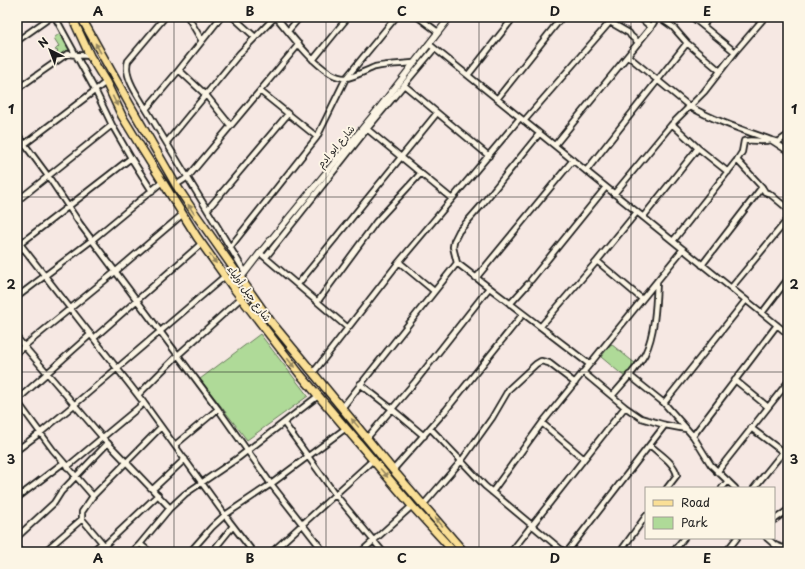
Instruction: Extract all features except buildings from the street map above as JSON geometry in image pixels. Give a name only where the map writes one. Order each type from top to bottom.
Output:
[{"type":"main road","name":"شارع جبل أولياء","points":[[72,17],[90,56],[106,82],[122,116],[162,182],[232,286],[318,396],[412,506],[454,552]]},
{"type":"main road","name":"شارع جبل أولياء","points":[[81,17],[176,185],[240,279],[272,323],[313,373],[393,470],[464,552]]},
{"type":"street","points":[[17,41],[51,17]]},
{"type":"street","points":[[55,17],[95,90],[112,125],[152,191]]},
{"type":"street","points":[[156,17],[162,22]]},
{"type":"street","points":[[165,17],[128,61],[127,65],[130,79],[146,109],[231,246],[245,272]]},
{"type":"street","points":[[188,17],[202,41]]},
{"type":"street","points":[[146,109],[221,17]]},
{"type":"street","points":[[233,17],[256,37]]},
{"type":"street","points":[[167,142],[240,53],[276,17],[313,60],[334,76],[346,78],[376,67],[414,63]]},
{"type":"street","points":[[288,31],[300,17]]},
{"type":"street","points":[[313,60],[348,17]]},
{"type":"street","points":[[231,246],[317,137],[346,78],[396,17]]},
{"type":"street","points":[[418,17],[438,32]]},
{"type":"street","name":"شارع ابو ادم","points":[[232,286],[240,279],[380,107],[450,17]]},
{"type":"street","points":[[468,75],[514,17]]},
{"type":"street","points":[[497,99],[562,17]]},
{"type":"street","points":[[639,17],[651,27]]},
{"type":"street","points":[[555,145],[639,43],[658,17],[673,27],[687,43],[720,71]]},
{"type":"street","points":[[692,17],[735,52]]},
{"type":"street","points":[[703,26],[709,17]]},
{"type":"street","points":[[614,194],[672,124],[704,92],[765,17]]},
{"type":"street","points":[[313,373],[399,262],[489,156],[609,19],[629,33],[639,43]]},
{"type":"street","points":[[586,171],[687,43]]},
{"type":"street","points":[[176,185],[188,176],[299,44]]},
{"type":"street","points":[[429,44],[788,334]]},
{"type":"street","points":[[266,257],[367,129],[434,49]]},
{"type":"street","points":[[17,89],[64,56],[70,54],[90,56]]},
{"type":"street","points":[[628,56],[689,106],[733,127],[771,140],[778,142],[788,135]]},
{"type":"street","points":[[179,70],[206,95],[230,125]]},
{"type":"street","points":[[17,150],[106,82]]},
{"type":"street","points":[[404,85],[489,156]]},
{"type":"street","points":[[260,91],[317,137]]},
{"type":"street","points":[[298,284],[437,112]]},
{"type":"street","points":[[208,209],[288,114]]},
{"type":"street","points":[[672,124],[698,148],[728,172]]},
{"type":"street","points":[[17,201],[112,125]]},
{"type":"street","points":[[367,129],[452,199]]},
{"type":"street","points":[[17,134],[115,272],[138,300],[271,484],[324,552]]},
{"type":"street","points":[[539,134],[459,231],[454,241],[457,263],[590,364]]},
{"type":"street","points":[[673,241],[737,160],[742,152],[744,141],[753,139],[764,142],[771,140],[788,151]]},
{"type":"street","points":[[644,217],[698,148]]},
{"type":"street","points":[[17,252],[20,244],[131,158]]},
{"type":"street","points":[[476,278],[573,160]]},
{"type":"street","points":[[737,160],[765,192],[770,194],[788,209]]},
{"type":"street","points":[[318,301],[372,227],[421,173]]},
{"type":"street","points":[[17,297],[92,240],[162,182]]},
{"type":"street","points":[[510,304],[530,282],[606,187]]},
{"type":"street","points":[[702,265],[762,187]]},
{"type":"street","points":[[541,326],[637,212]]},
{"type":"street","points":[[17,352],[183,214]]},
{"type":"street","points":[[731,288],[788,219]]},
{"type":"street","points":[[93,496],[63,463],[17,401],[92,336],[138,300],[202,243]]},
{"type":"street","points":[[20,244],[138,395],[253,552]]},
{"type":"street","points":[[492,492],[575,382],[683,249]]},
{"type":"street","points":[[260,253],[348,328]]},
{"type":"street","points":[[597,261],[642,299]]},
{"type":"street","points":[[399,262],[434,291]]},
{"type":"street","points":[[342,408],[457,263]]},
{"type":"street","points":[[17,450],[74,405],[225,276]]},
{"type":"street","points":[[762,313],[788,279]]},
{"type":"street","points":[[612,396],[641,361],[648,344],[656,305],[657,281]]},
{"type":"street","points":[[367,438],[415,382],[489,288]]},
{"type":"street","points":[[138,395],[178,355],[241,298]]},
{"type":"street","points":[[664,403],[746,300]]},
{"type":"street","points":[[393,470],[431,429],[523,314]]},
{"type":"street","points":[[693,436],[777,325]]},
{"type":"street","points":[[17,338],[103,438],[170,508]]},
{"type":"street","points":[[424,504],[462,460],[492,418],[509,389],[536,364],[541,361],[550,363],[575,382]]},
{"type":"street","points":[[583,372],[640,418],[665,426],[686,429]]},
{"type":"street","points":[[629,375],[664,403],[693,436],[704,455],[717,472],[734,487]]},
{"type":"street","points":[[735,380],[768,407]]},
{"type":"street","points":[[717,472],[788,382]]},
{"type":"street","points":[[360,384],[424,436]]},
{"type":"street","points":[[132,552],[170,508],[185,494],[248,451],[318,396]]},
{"type":"street","points":[[67,468],[144,403]]},
{"type":"street","points":[[511,552],[534,525],[625,407]]},
{"type":"street","points":[[175,445],[218,409]]},
{"type":"street","points":[[284,423],[335,494],[383,552]]},
{"type":"street","points":[[542,424],[584,459]]},
{"type":"street","points":[[431,429],[485,486],[566,552],[665,426]]},
{"type":"street","points":[[110,552],[82,519],[82,512],[93,496],[161,427]]},
{"type":"street","points":[[190,552],[225,515],[271,484],[346,428]]},
{"type":"street","points":[[751,428],[783,452]]},
{"type":"street","points":[[17,537],[54,502],[61,492],[108,443]]},
{"type":"street","points":[[650,445],[676,470],[677,475],[668,487]]},
{"type":"street","points":[[755,487],[788,446]]},
{"type":"street","points":[[153,489],[185,459]]},
{"type":"street","points":[[272,552],[373,460]]},
{"type":"street","points":[[17,498],[63,463]]},
{"type":"street","points":[[723,487],[728,481]]},
{"type":"street","points":[[91,552],[104,544],[158,495]]},
{"type":"street","points":[[361,552],[412,506]]},
{"type":"street","points":[[775,519],[788,510]]},
{"type":"street","points":[[620,552],[645,517]]},
{"type":"street","points":[[44,552],[82,519]]},
{"type":"street","points":[[212,552],[233,526]]},
{"type":"street","points":[[673,552],[683,539]]},
{"type":"street","points":[[726,552],[736,539]]},
{"type":"street","points":[[768,539],[781,550],[788,546]]},
{"type":"street","points":[[140,544],[150,552]]},
{"type":"street","points":[[17,548],[20,552]]},
{"type":"green space","points":[[60,31],[71,50],[55,61],[54,56],[58,51],[55,50],[59,46],[54,38],[60,33]]},
{"type":"green space","points":[[260,334],[308,396],[247,440],[200,379]]},
{"type":"green space","points":[[611,344],[636,364],[625,377],[601,357]]}]
